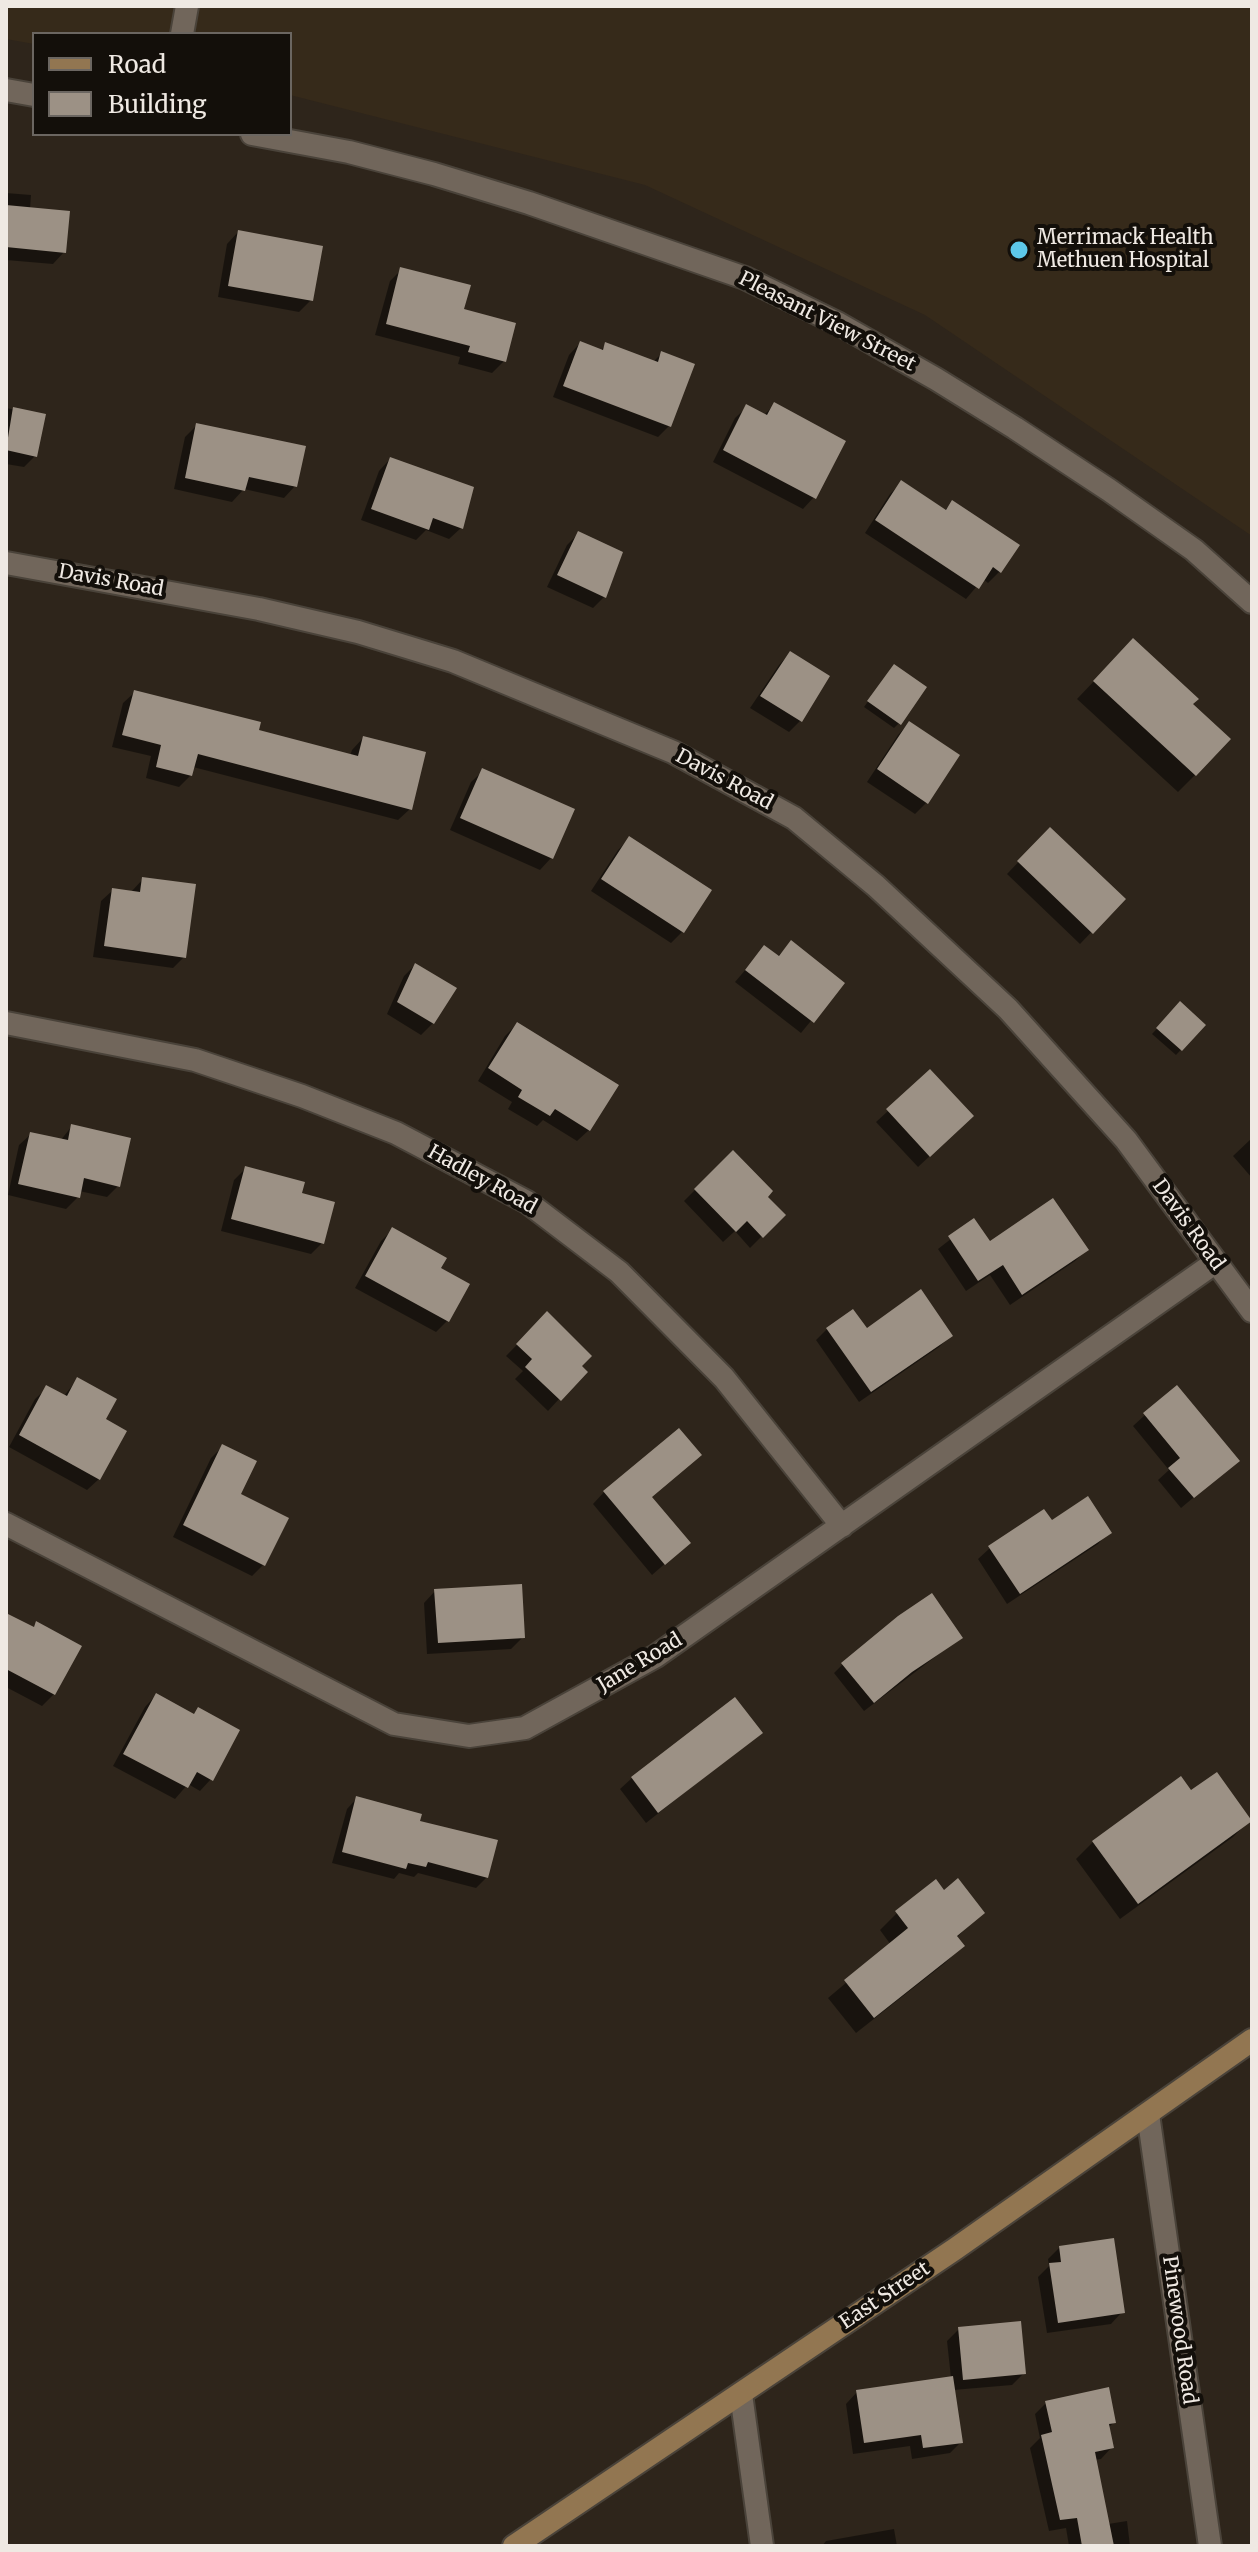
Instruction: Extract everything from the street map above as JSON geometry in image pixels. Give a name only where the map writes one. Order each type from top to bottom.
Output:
[{"type":"main road","name":"East Street","points":[[514,2546],[955,2249],[1252,2040]]},
{"type":"street","points":[[182,32],[187,6]]},
{"type":"street","points":[[6,90],[32,95]]},
{"type":"street","name":"Pleasant View Street","points":[[263,136],[349,152],[447,178],[745,278],[839,324],[1015,428],[1194,550],[1252,602]]},
{"type":"street","name":"Davis Road","points":[[6,563],[259,609],[358,632],[453,661],[673,752],[794,818],[876,886],[1008,1009],[1126,1140],[1252,1311]]},
{"type":"street","name":"Hadley Road","points":[[6,1023],[195,1060],[302,1096],[396,1133],[527,1202],[619,1272],[724,1378],[842,1526]]},
{"type":"street","name":"Jane Road","points":[[6,1524],[394,1724],[469,1736],[525,1728],[656,1656],[1216,1262]]},
{"type":"street","name":"Pinewood Road","points":[[1148,2114],[1210,2546]]},
{"type":"street","points":[[741,2394],[762,2546]]},
{"type":"shaded area","name":"Merrimack Health Methuen Hospital","points":[[6,6],[1252,6],[1252,536],[925,315],[645,185],[292,96],[292,32],[32,32],[32,44],[6,39]]},
{"type":"building","points":[[6,205],[70,211],[66,253],[6,247]]},
{"type":"building","points":[[238,230],[323,246],[313,301],[228,286]]},
{"type":"building","points":[[400,267],[471,285],[464,309],[516,323],[506,362],[468,352],[470,346],[386,324]]},
{"type":"building","points":[[580,341],[603,350],[605,342],[658,362],[661,351],[695,364],[671,427],[563,386]]},
{"type":"building","points":[[774,402],[846,441],[816,499],[723,450],[746,404],[767,415]]},
{"type":"building","points":[[13,407],[46,414],[37,457],[6,450]]},
{"type":"building","points":[[196,423],[306,446],[297,487],[249,477],[245,491],[185,478]]},
{"type":"building","points":[[390,457],[474,487],[463,529],[433,518],[429,530],[371,509]]},
{"type":"building","points":[[901,480],[946,510],[952,500],[1020,545],[1001,573],[993,567],[979,589],[875,520]]},
{"type":"building","points":[[578,531],[623,552],[606,598],[557,575]]},
{"type":"building","points":[[1133,638],[1199,699],[1193,704],[1231,739],[1196,776],[1093,681]]},
{"type":"building","points":[[790,651],[830,676],[802,722],[760,696]]},
{"type":"building","points":[[894,664],[927,687],[901,725],[867,701]]},
{"type":"building","points":[[134,690],[261,722],[259,730],[358,756],[363,736],[426,752],[412,810],[198,754],[192,776],[156,767],[161,745],[122,735]]},
{"type":"building","points":[[909,721],[960,755],[928,804],[877,769]]},
{"type":"building","points":[[482,768],[575,809],[553,859],[460,818]]},
{"type":"building","points":[[1050,827],[1126,899],[1093,934],[1017,861]]},
{"type":"building","points":[[629,836],[712,890],[684,933],[601,879]]},
{"type":"building","points":[[142,877],[196,884],[186,958],[104,946],[112,888],[140,892]]},
{"type":"building","points":[[791,940],[845,983],[814,1023],[745,970],[764,945],[779,956]]},
{"type":"building","points":[[415,963],[457,988],[434,1024],[397,1002]]},
{"type":"building","points":[[1180,1001],[1206,1025],[1182,1051],[1156,1028]]},
{"type":"building","points":[[517,1022],[619,1085],[590,1131],[555,1109],[550,1116],[518,1097],[522,1090],[488,1068]]},
{"type":"building","points":[[930,1069],[974,1116],[930,1157],[886,1109]]},
{"type":"building","points":[[71,1124],[131,1138],[120,1187],[84,1178],[80,1198],[18,1184],[30,1132],[68,1140]]},
{"type":"building","points":[[733,1150],[773,1191],[768,1197],[786,1215],[763,1238],[747,1221],[736,1232],[694,1189]]},
{"type":"building","points":[[245,1166],[305,1182],[302,1193],[335,1202],[324,1244],[231,1219]]},
{"type":"building","points":[[1053,1198],[1089,1250],[1022,1295],[1003,1265],[978,1281],[948,1236],[974,1218],[990,1241]]},
{"type":"building","points":[[392,1227],[447,1258],[441,1268],[470,1284],[449,1322],[365,1276]]},
{"type":"building","points":[[921,1289],[953,1336],[871,1392],[826,1328],[853,1309],[867,1328]]},
{"type":"building","points":[[547,1311],[592,1356],[582,1366],[588,1372],[561,1401],[525,1367],[532,1359],[516,1344]]},
{"type":"building","points":[[77,1377],[117,1399],[106,1419],[127,1431],[100,1480],[19,1435],[46,1385],[67,1396]]},
{"type":"building","points":[[1177,1385],[1240,1461],[1194,1498],[1168,1468],[1180,1458],[1143,1413]]},
{"type":"building","points":[[679,1428],[702,1455],[652,1497],[691,1543],[665,1565],[603,1491]]},
{"type":"building","points":[[222,1444],[257,1461],[241,1494],[289,1518],[265,1566],[183,1525]]},
{"type":"building","points":[[1088,1496],[1112,1533],[1020,1594],[988,1546],[1044,1509],[1052,1520]]},
{"type":"building","points":[[522,1584],[525,1638],[438,1643],[434,1589]]},
{"type":"building","points":[[932,1593],[963,1638],[912,1672],[874,1703],[841,1663],[898,1616]]},
{"type":"building","points":[[6,1613],[34,1627],[36,1621],[82,1646],[55,1695],[6,1669]]},
{"type":"building","points":[[156,1693],[194,1714],[198,1707],[240,1730],[213,1781],[197,1772],[188,1788],[123,1754]]},
{"type":"building","points":[[735,1697],[763,1733],[658,1813],[631,1777]]},
{"type":"building","points":[[1217,1772],[1252,1821],[1138,1904],[1092,1841],[1181,1776],[1191,1790]]},
{"type":"building","points":[[356,1796],[422,1814],[420,1821],[498,1840],[488,1878],[428,1862],[426,1867],[408,1863],[406,1869],[342,1852]]},
{"type":"building","points":[[958,1878],[985,1913],[957,1936],[965,1946],[874,2018],[844,1980],[908,1928],[895,1911],[936,1879],[944,1890]]},
{"type":"building","points":[[1114,2238],[1125,2313],[1058,2323],[1049,2263],[1061,2262],[1059,2246]]},
{"type":"building","points":[[1021,2321],[1026,2374],[963,2380],[958,2327]]},
{"type":"building","points":[[953,2376],[963,2443],[923,2448],[921,2435],[864,2443],[856,2390]]},
{"type":"building","points":[[1109,2387],[1116,2423],[1109,2424],[1114,2448],[1095,2452],[1114,2546],[1082,2546],[1077,2518],[1060,2520],[1041,2435],[1052,2432],[1045,2401]]},
{"type":"place","name":"Merrimack Health Methuen Hospital","points":[[1019,250]]}]
